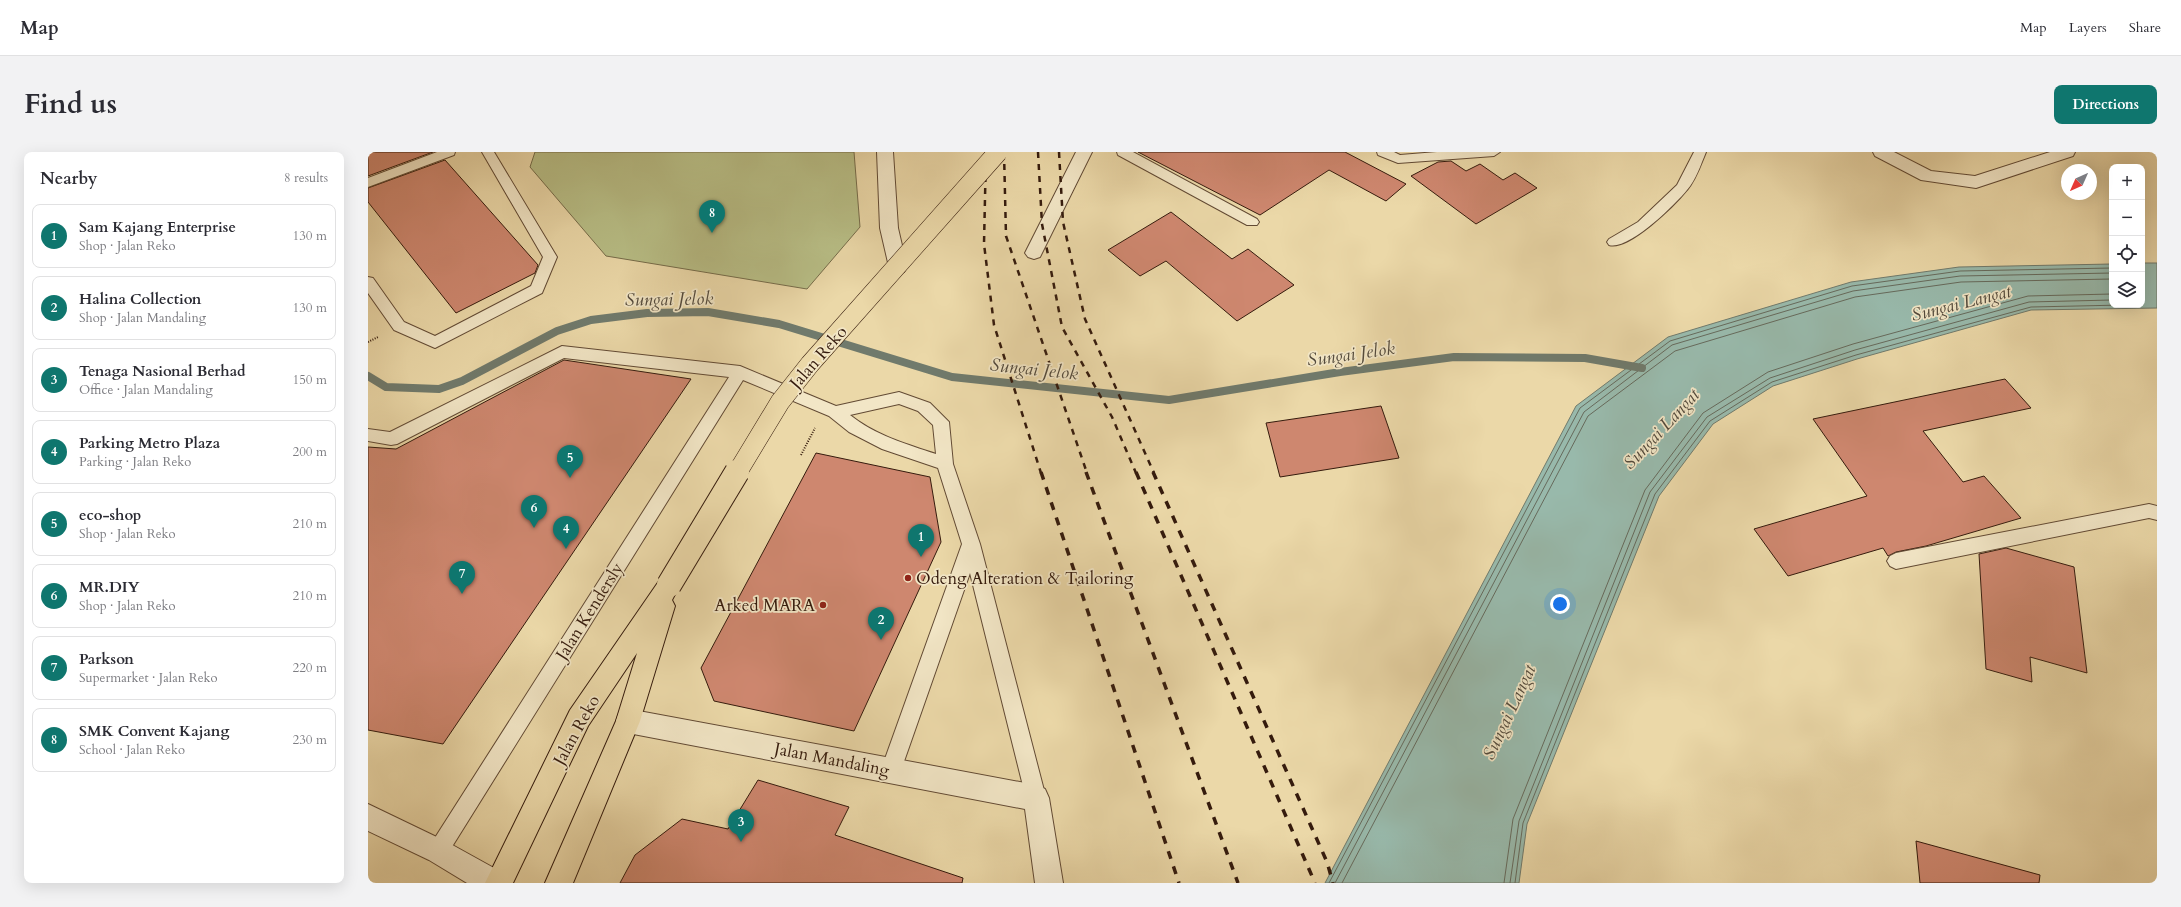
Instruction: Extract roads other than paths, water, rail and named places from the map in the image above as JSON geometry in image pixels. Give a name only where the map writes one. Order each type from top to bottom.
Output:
[{"type":"main road","name":"Jalan Reko","points":[[499,883],[579,718],[669,585],[780,402],[810,364],[898,267],[998,152]]},
{"type":"main road","name":"Jalan Reko","points":[[559,883],[628,721],[669,585]]},
{"type":"street","points":[[885,152],[889,228],[898,267]]},
{"type":"street","points":[[1034,252],[1084,152]]},
{"type":"street","points":[[1881,152],[1927,176],[1976,182],[2056,153]]},
{"type":"street","name":"Jalan Mandaling","points":[[628,721],[1036,798]]},
{"type":"street","points":[[1036,798],[1049,883]]},
{"type":"street","points":[[368,817],[438,851],[493,883]]},
{"type":"lane","points":[[368,184],[449,152]]},
{"type":"lane","points":[[368,282],[399,326],[435,342],[537,289],[550,258],[488,152]]},
{"type":"lane","points":[[1123,152],[1252,222]]},
{"type":"lane","points":[[1383,152],[1398,159],[1494,152]]},
{"type":"lane","points":[[1614,242],[1643,225],[1683,187],[1700,152]]},
{"type":"lane","points":[[368,435],[391,439],[562,352],[740,372],[835,412],[855,428],[875,438],[945,464]]},
{"type":"lane","name":"Jalan Kendersly","points":[[438,851],[740,372]]},
{"type":"lane","points":[[835,412],[899,398],[924,407],[941,422],[945,464],[971,544],[1036,798]]},
{"type":"lane","points":[[1896,561],[2149,511],[2157,513]]},
{"type":"lane","points":[[891,770],[971,544]]},
{"type":"water","name":"Sungai Langat","points":[[2145,263],[2157,263],[2157,308],[2031,310],[1857,359],[1773,386],[1713,424],[1659,496],[1527,824],[1519,883],[1325,883],[1576,406],[1668,337],[1851,282],[1959,267],[2109,264],[2109,308],[2145,308]]},
{"type":"waterway","name":"Sungai Jelok","points":[[368,376],[386,387],[439,389],[462,381],[557,331],[591,320],[647,313],[708,312],[779,324],[952,377],[1169,400],[1340,372],[1454,357],[1585,358],[1642,368]]},
{"type":"railway","points":[[986,152],[984,244],[994,325],[1041,473]]},
{"type":"railway","points":[[1004,152],[1006,236],[1087,473]]},
{"type":"railway","points":[[1038,152],[1042,224],[1062,327],[1112,417],[1136,473]]},
{"type":"railway","points":[[1059,152],[1063,222],[1085,319],[1154,473]]},
{"type":"railway","points":[[1041,472],[1179,883]]},
{"type":"railway","points":[[1086,472],[1238,883]]},
{"type":"railway","points":[[1136,472],[1315,883]]},
{"type":"railway","points":[[1153,472],[1327,862],[1333,883]]},
{"type":"place","name":"SMK Convent Kajang","points":[[712,233]]},
{"type":"place","name":"eco-shop","points":[[570,478]]},
{"type":"place","name":"MR.DIY","points":[[534,528]]},
{"type":"place","name":"Parking Metro Plaza","points":[[566,549]]},
{"type":"place","name":"Sam Kajang Enterprise","points":[[921,557]]},
{"type":"place","name":"Odeng Alteration & Tailoring","points":[[908,578]]},
{"type":"place","name":"Parkson","points":[[462,594]]},
{"type":"place","name":"Arked MARA","points":[[823,605]]},
{"type":"place","name":"Halina Collection","points":[[881,640]]},
{"type":"place","name":"Tenaga Nasional Berhad","points":[[741,842]]}]
